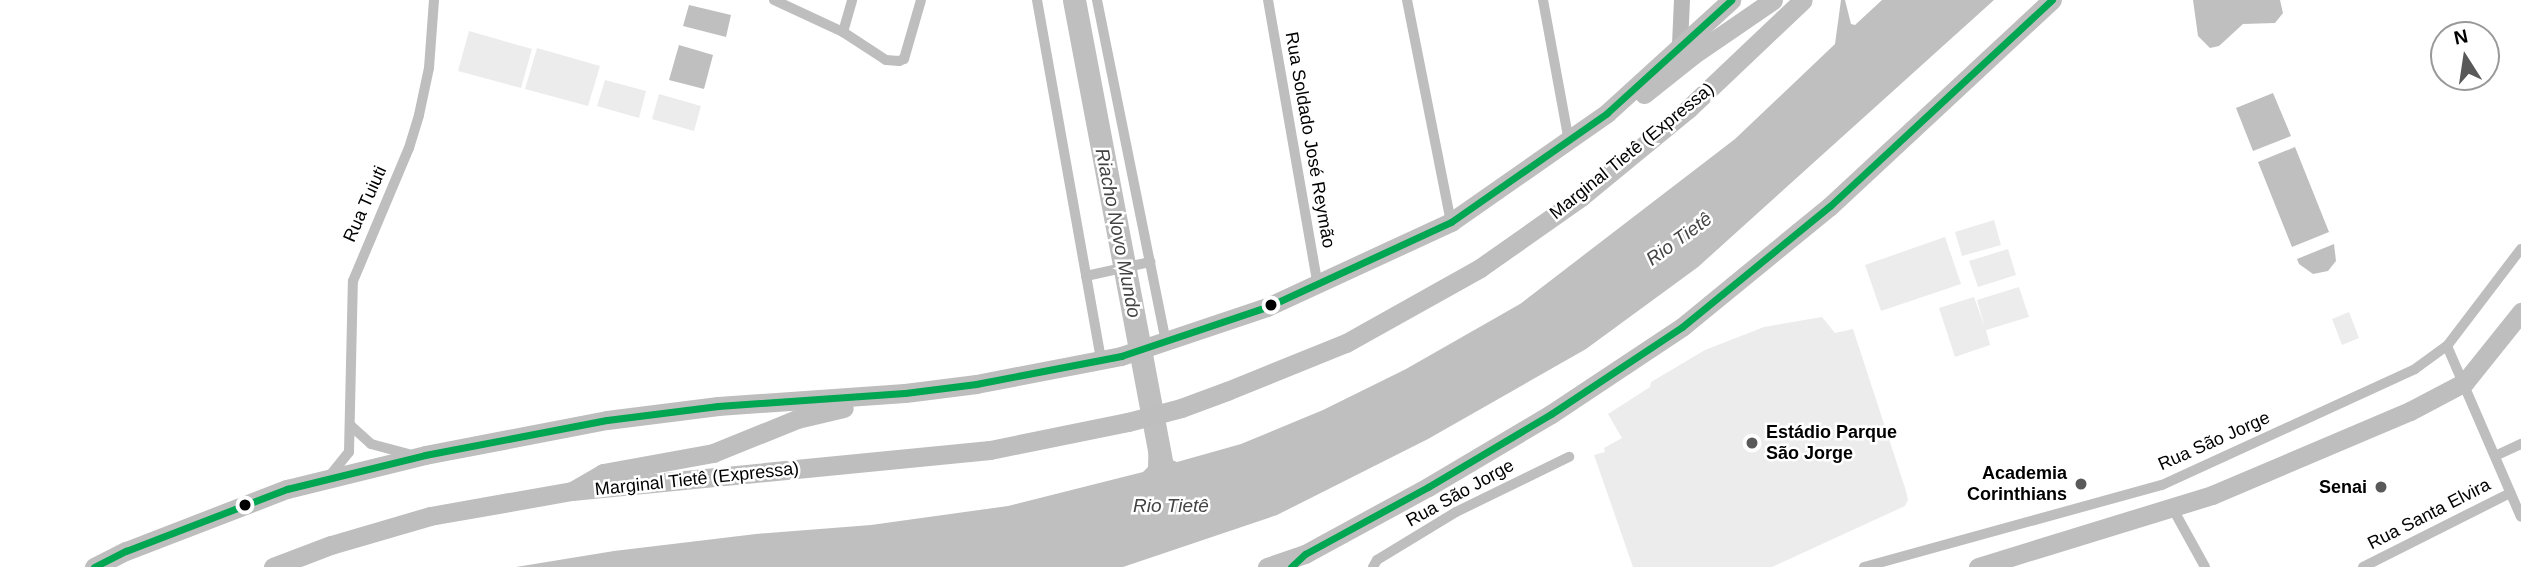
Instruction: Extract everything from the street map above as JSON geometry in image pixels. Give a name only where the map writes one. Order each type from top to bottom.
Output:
[{"type":"highway","points":[[94,567],[172,532],[287,489],[425,455],[607,420],[718,406],[905,393],[976,384],[1121,356],[1160,344],[1318,286],[1451,222],[1607,113],[1731,0]]},
{"type":"highway","points":[[1607,113],[1619,112],[1693,55],[1773,0]]},
{"type":"highway","name":"Marginal Tietê (Expressa)","points":[[273,567],[331,545],[430,516],[572,491],[990,450],[1128,422],[1181,408],[1346,343],[1480,268],[1581,197],[1677,118],[1803,0]]},
{"type":"highway","points":[[1267,567],[1298,561],[1428,487],[1551,414],[1682,327],[1830,206],[2052,0]]},
{"type":"highway","points":[[1978,567],[2173,509],[2410,411],[2465,382],[2521,312]]},
{"type":"highway","points":[[572,491],[603,472],[704,456],[797,419],[895,400],[905,393]]},
{"type":"main road","points":[[1680,44],[1682,0]]},
{"type":"street","name":"Rua Tuiuti","points":[[326,478],[346,460],[350,425],[352,281],[409,148],[419,115],[429,68],[434,0]]},
{"type":"street","points":[[843,32],[852,0]]},
{"type":"street","points":[[781,1],[843,32],[886,60],[904,59],[921,0]]},
{"type":"street","points":[[1037,0],[1101,360]]},
{"type":"street","points":[[1097,0],[1150,262],[1160,344]]},
{"type":"street","name":"Rua Soldado José Reymão","points":[[1268,0],[1318,286]]},
{"type":"street","points":[[1407,0],[1451,222]]},
{"type":"street","points":[[1544,0],[1569,141]]},
{"type":"street","name":"Rua São Jorge","points":[[1864,567],[2162,485],[2415,369],[2448,346],[2521,250]]},
{"type":"street","points":[[1086,275],[1150,262]]},
{"type":"street","points":[[2448,346],[2521,517]]},
{"type":"street","points":[[350,425],[371,444],[402,453],[425,455]]},
{"type":"street","points":[[2494,456],[2521,444]]},
{"type":"street","name":"Rua São Jorge","points":[[1373,567],[1377,561],[1456,512],[1569,457]]},
{"type":"street","name":"Rua Santa Elvira","points":[[2363,567],[2511,493]]},
{"type":"street","points":[[2173,509],[2206,567]]},
{"type":"shaded area","points":[[469,31],[532,49],[521,88],[458,71]]},
{"type":"shaded area","points":[[537,48],[600,66],[588,106],[525,89]]},
{"type":"shaded area","points":[[605,80],[646,91],[639,118],[597,106]]},
{"type":"shaded area","points":[[659,94],[701,106],[694,131],[652,119]]},
{"type":"shaded area","points":[[1994,220],[2001,245],[1962,256],[1955,232]]},
{"type":"shaded area","points":[[1945,237],[1961,284],[1881,311],[1865,265]]},
{"type":"shaded area","points":[[2008,249],[2016,275],[1978,287],[1969,261]]},
{"type":"shaded area","points":[[2019,287],[2029,317],[1986,330],[1990,345],[1955,357],[1939,308],[1974,297],[1985,328],[1977,300]]},
{"type":"shaded area","points":[[2349,312],[2359,338],[2342,345],[2332,319]]},
{"type":"shaded area","name":"Estádio Parque São Jorge","points":[[1822,317],[1835,333],[1853,329],[1906,491],[1908,500],[1905,506],[1772,567],[1633,567],[1594,455],[1605,452],[1604,448],[1622,438],[1608,414],[1650,387],[1651,382],[1705,350],[1764,327]]},
{"type":"water","name":"Rio Tietê","points":[[1841,0],[1845,0],[1851,24],[1855,25],[1882,0],[1994,0],[1698,267],[1586,349],[1428,439],[1277,515],[1123,567],[516,567],[614,551],[756,534],[871,525],[1008,506],[1143,472],[1148,467],[1149,432],[1164,428],[1172,460],[1177,462],[1241,444],[1323,410],[1406,369],[1520,304],[1735,139],[1835,44]]},
{"type":"water","points":[[2193,0],[2280,0],[2283,13],[2275,23],[2243,24],[2219,46],[2210,48],[2198,36]]},
{"type":"water","points":[[689,5],[731,15],[726,37],[683,26]]},
{"type":"water","points":[[679,45],[713,55],[704,89],[669,80]]},
{"type":"water","points":[[2273,93],[2291,136],[2253,151],[2236,108]]},
{"type":"water","points":[[2295,147],[2329,232],[2292,247],[2258,162]]},
{"type":"water","points":[[2334,244],[2336,261],[2328,271],[2313,274],[2299,264],[2297,259]]},
{"type":"waterway","name":"Riacho Novo Mundo","points":[[1074,0],[1161,461]]},
{"type":"transit line","points":[[94,567],[126,551],[287,489],[425,455],[607,420],[718,406],[905,393],[976,384],[1121,356],[1267,307],[1451,222],[1607,113],[1731,0]]},
{"type":"transit line","points":[[1291,567],[1305,554],[1428,487],[1551,414],[1682,327],[1830,206],[2052,0]]},
{"type":"place","name":"Estádio Parque São Jorge","points":[[1752,443]]},
{"type":"place","name":"Academia Corinthians","points":[[2081,484]]},
{"type":"place","name":"Senai","points":[[2381,487]]}]
